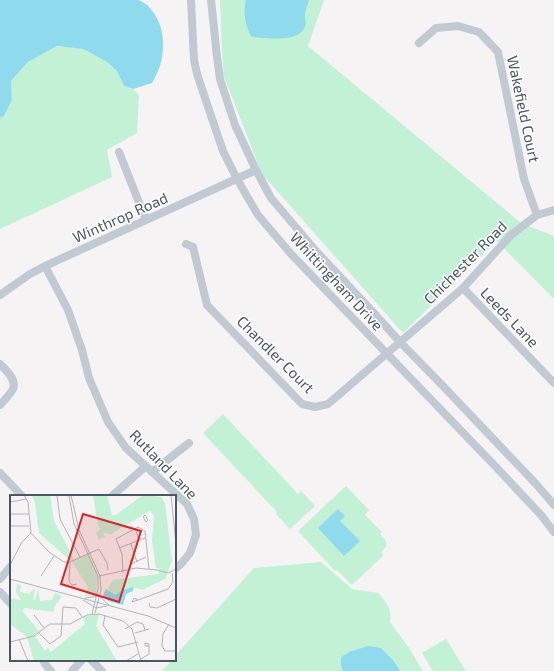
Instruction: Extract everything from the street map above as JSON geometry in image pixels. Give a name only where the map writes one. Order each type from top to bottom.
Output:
[{"type":"street","name":"Whittingham Drive","points":[[191,0],[194,60],[197,74],[223,151],[258,215],[291,254],[521,493],[554,532]]},
{"type":"street","name":"Whittingham Drive","points":[[211,0],[220,79],[235,125],[271,198],[316,252],[536,484],[554,505]]},
{"type":"street","name":"Wakefield Court","points":[[420,43],[436,28],[458,26],[478,32],[498,52],[524,179],[537,215]]},
{"type":"street","points":[[119,152],[146,220]]},
{"type":"street","name":"Winthrop Road","points":[[0,295],[30,274],[45,266],[256,170]]},
{"type":"street","name":"Chichester Road","points":[[400,342],[463,288],[511,235],[537,215],[554,210]]},
{"type":"street","name":"Chandler Court","points":[[186,244],[193,247],[207,305],[302,404],[315,407],[328,404],[400,342]]},
{"type":"street","name":"Rutland Lane","points":[[45,266],[68,310],[82,350],[89,378],[108,422],[126,448],[187,504],[194,519],[196,535],[190,553],[176,568]]},
{"type":"street","name":"Leeds Lane","points":[[463,288],[554,383]]},
{"type":"street","points":[[0,364],[14,383],[11,392],[0,405]]},
{"type":"street","points":[[113,495],[149,469],[190,443]]},
{"type":"street","points":[[0,472],[21,495]]},
{"type":"street","points":[[0,579],[10,567]]},
{"type":"street","points":[[0,592],[10,603]]},
{"type":"street","points":[[44,661],[51,671]]},
{"type":"street","points":[[72,671],[81,661]]},
{"type":"street","points":[[92,661],[102,671]]},
{"type":"green space","points":[[220,0],[324,0],[308,46],[521,223],[554,236],[554,299],[497,241],[403,333],[262,174],[223,74]]},
{"type":"green space","points":[[57,46],[83,49],[107,62],[117,71],[124,86],[133,89],[139,95],[137,133],[107,150],[112,177],[0,229],[0,118],[4,116],[12,100],[11,81],[28,62]]},
{"type":"green space","points":[[223,414],[298,494],[301,491],[315,506],[290,529],[276,514],[277,512],[203,433]]},
{"type":"green space","points":[[346,486],[369,510],[365,515],[382,532],[380,534],[386,543],[386,547],[381,552],[384,555],[352,585],[337,570],[335,571],[298,531]]},
{"type":"green space","points":[[321,562],[352,589],[378,593],[386,603],[389,610],[390,622],[409,648],[423,671],[162,671],[171,661],[176,661],[176,655],[254,568]]},
{"type":"green space","points":[[446,639],[466,671],[433,671],[422,653]]},
{"type":"water","points":[[0,0],[139,0],[147,5],[154,13],[161,27],[163,43],[162,58],[152,83],[133,89],[124,86],[117,71],[107,62],[83,49],[57,46],[28,62],[11,81],[12,100],[4,116],[0,118]]},
{"type":"water","points":[[246,0],[309,0],[305,13],[305,27],[301,32],[289,37],[252,37],[245,19]]},
{"type":"water","points":[[338,509],[345,516],[340,521],[360,541],[344,556],[318,528]]},
{"type":"water","points":[[368,646],[381,648],[393,660],[400,671],[343,671],[341,657],[349,652]]}]
